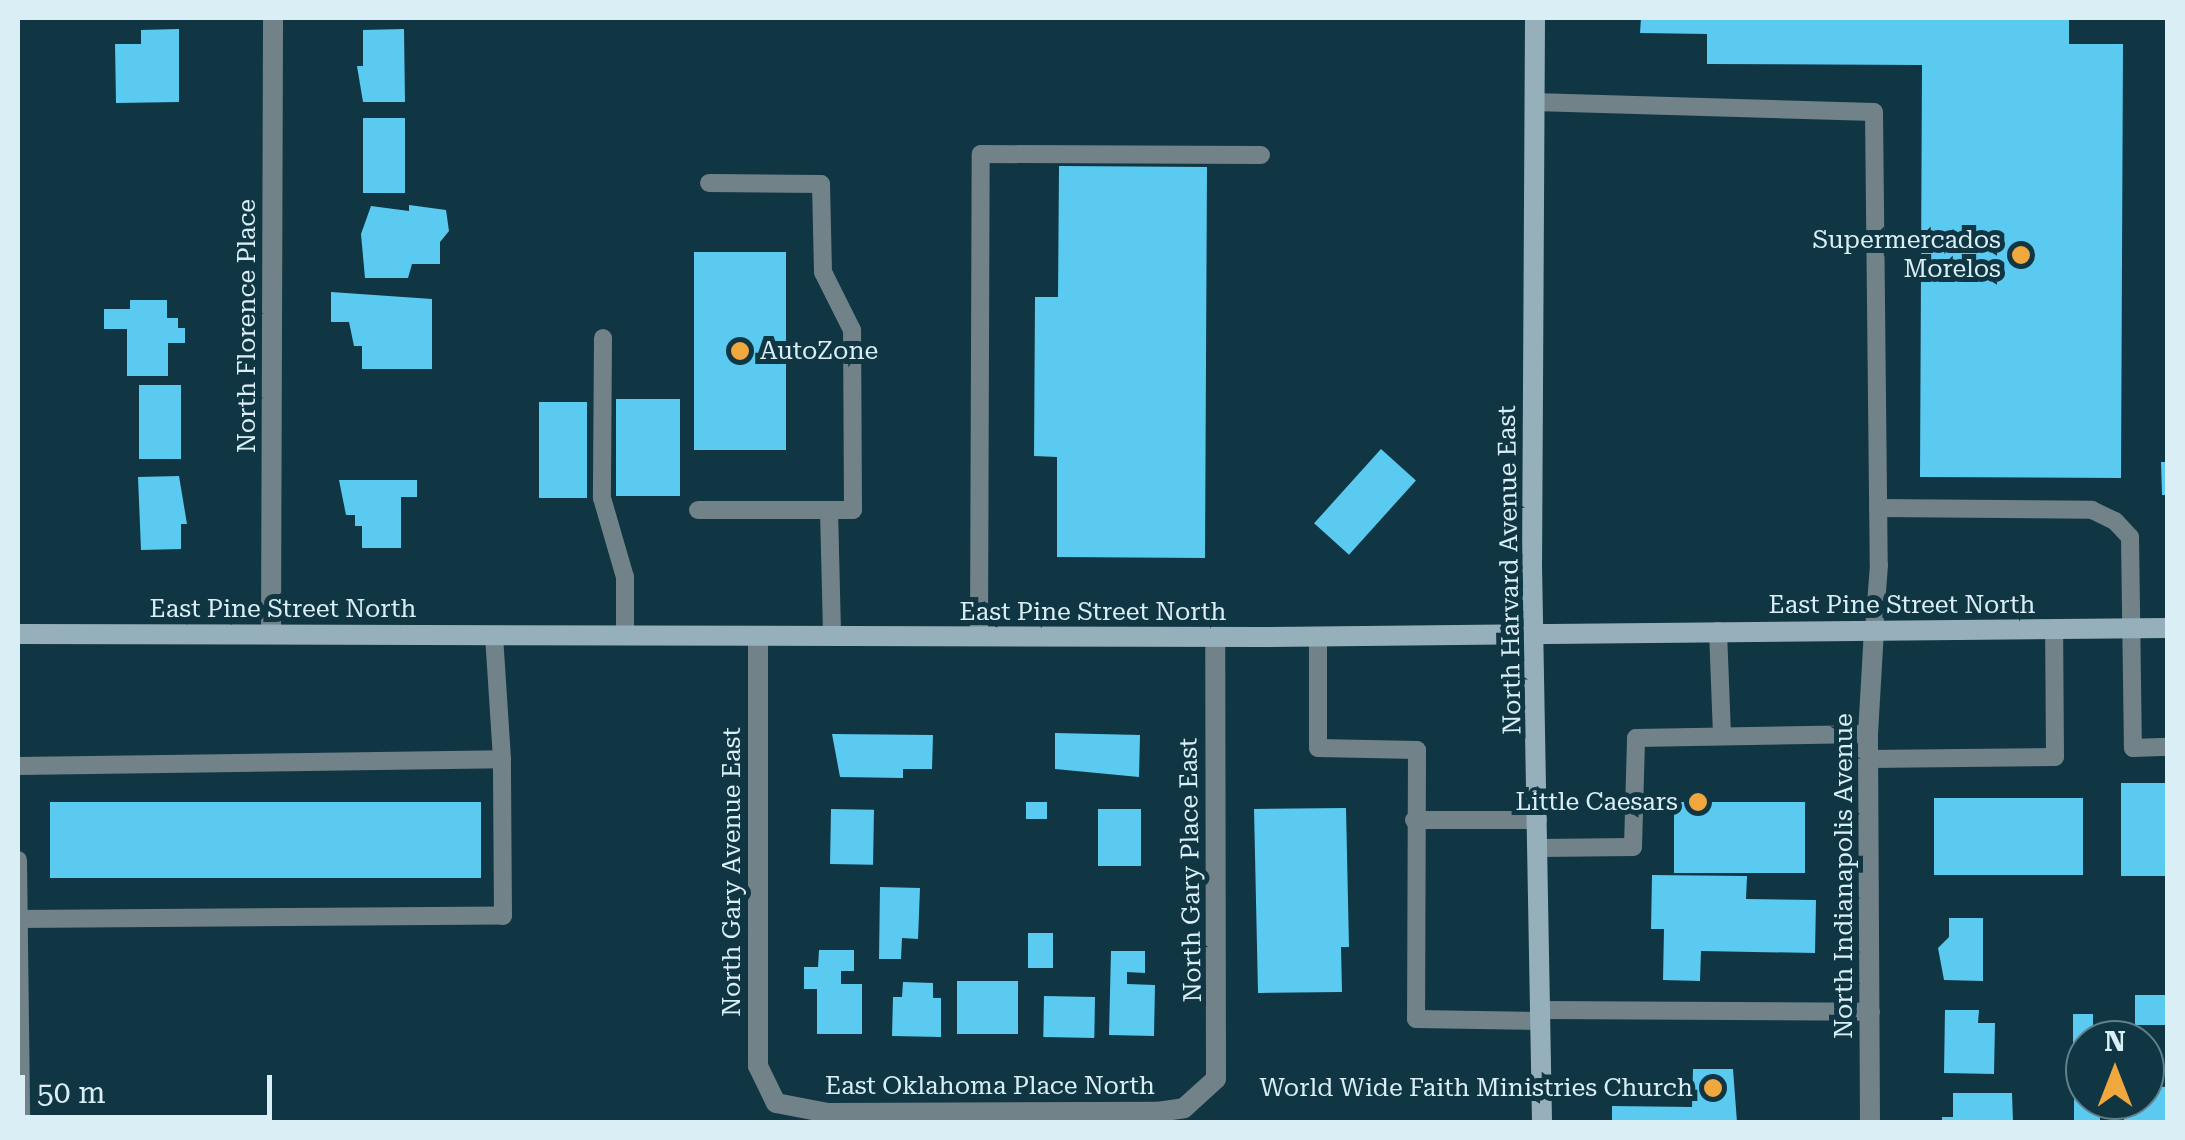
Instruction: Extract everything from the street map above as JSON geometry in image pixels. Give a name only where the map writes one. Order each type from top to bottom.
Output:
[{"type":"main road","name":"North Harvard Avenue East","points":[[1534,18],[1542,1122]]},
{"type":"main road","name":"East Pine Street North","points":[[18,634],[1215,638],[2168,628]]},
{"type":"street","name":"North Florence Place","points":[[271,634],[273,18]]},
{"type":"street","name":"North Indianapolis Avenue","points":[[1870,1122],[1868,734],[1874,630]]},
{"type":"street","name":"North Gary Avenue East","points":[[758,636],[756,1040],[764,1086],[776,1104]]},
{"type":"street","name":"North Gary Place East","points":[[1202,1096],[1216,1080],[1218,1060],[1215,638]]},
{"type":"street","name":"East Oklahoma Place North","points":[[776,1104],[828,1113],[1157,1112],[1184,1108],[1202,1096]]},
{"type":"lane","points":[[1534,102],[1874,112],[1878,508],[1874,630]]},
{"type":"lane","points":[[979,638],[981,154],[1261,155]]},
{"type":"lane","points":[[698,510],[853,510],[852,330],[823,272],[820,184],[709,183]]},
{"type":"lane","points":[[603,338],[602,498],[625,577],[625,636]]},
{"type":"lane","points":[[1878,508],[2092,510],[2130,537],[2133,748],[2168,747]]},
{"type":"lane","points":[[829,510],[832,636]]},
{"type":"lane","points":[[1868,758],[2055,758],[2054,629]]},
{"type":"lane","points":[[1718,631],[1722,736]]},
{"type":"lane","points":[[18,919],[502,916],[502,759],[494,634]]},
{"type":"lane","points":[[1318,637],[1318,748],[1416,750],[1416,1019],[1871,1012]]},
{"type":"lane","points":[[1539,848],[1633,847],[1636,738],[1868,734]]},
{"type":"lane","points":[[18,766],[502,759]]},
{"type":"lane","points":[[1414,820],[1538,820]]},
{"type":"lane","points":[[18,860],[21,1122]]},
{"type":"building","points":[[1641,18],[2069,18],[2069,44],[2123,44],[2121,478],[1920,477],[1922,65],[1707,64],[1707,34],[1640,33]]},
{"type":"building","points":[[179,29],[179,102],[116,103],[115,44],[141,44],[141,30]]},
{"type":"building","points":[[404,29],[405,102],[363,102],[357,66],[363,66],[363,30]]},
{"type":"building","points":[[363,118],[405,118],[405,193],[363,193]]},
{"type":"building","points":[[1059,166],[1207,167],[1205,558],[1057,557],[1057,457],[1034,456],[1035,297],[1058,297]]},
{"type":"building","points":[[409,205],[446,210],[449,231],[440,242],[440,264],[412,264],[408,278],[365,278],[361,234],[371,206],[409,211]]},
{"type":"building","name":"AutoZone","points":[[694,252],[786,252],[786,450],[694,450]]},
{"type":"building","points":[[331,292],[432,299],[432,369],[362,369],[362,346],[354,346],[349,322],[331,322]]},
{"type":"building","points":[[130,300],[167,300],[167,318],[178,318],[178,328],[185,328],[185,343],[168,343],[168,376],[127,376],[127,329],[104,329],[104,309],[130,309]]},
{"type":"building","points":[[139,385],[181,385],[181,459],[139,459]]},
{"type":"building","points":[[616,399],[680,399],[680,496],[616,496]]},
{"type":"building","points":[[539,402],[587,402],[587,498],[539,498]]},
{"type":"building","points":[[1381,449],[1416,480],[1349,555],[1314,523]]},
{"type":"building","points":[[2161,462],[2168,462],[2168,495],[2162,495]]},
{"type":"building","points":[[179,476],[187,524],[181,524],[181,549],[141,550],[138,477]]},
{"type":"building","points":[[339,480],[417,480],[417,497],[401,497],[401,548],[362,548],[362,526],[355,526],[355,515],[346,515]]},
{"type":"building","points":[[1055,733],[1140,735],[1139,777],[1055,769]]},
{"type":"building","points":[[832,734],[933,735],[932,769],[903,769],[903,778],[840,777]]},
{"type":"building","points":[[2121,783],[2168,783],[2168,876],[2121,876]]},
{"type":"building","points":[[1934,798],[2083,798],[2083,875],[1934,875]]},
{"type":"building","points":[[50,802],[481,802],[481,878],[50,878]]},
{"type":"building","points":[[1026,802],[1047,802],[1047,819],[1026,819]]},
{"type":"building","points":[[1674,802],[1805,802],[1805,873],[1674,873]]},
{"type":"building","points":[[1346,808],[1349,947],[1341,947],[1342,992],[1258,993],[1254,809]]},
{"type":"building","points":[[831,809],[874,810],[873,865],[830,864]]},
{"type":"building","points":[[1098,809],[1141,809],[1141,866],[1098,866]]},
{"type":"building","points":[[1652,875],[1747,876],[1746,899],[1816,900],[1815,953],[1701,951],[1700,981],[1663,980],[1664,929],[1651,929]]},
{"type":"building","points":[[880,887],[920,888],[918,939],[902,938],[901,959],[879,959]]},
{"type":"building","points":[[1949,918],[1983,918],[1983,981],[1944,980],[1938,948],[1949,937]]},
{"type":"building","points":[[1028,933],[1053,933],[1053,968],[1028,968]]},
{"type":"building","points":[[819,950],[854,950],[854,971],[841,971],[841,984],[862,984],[862,1034],[817,1034],[817,989],[804,989],[804,967],[818,967]]},
{"type":"building","points":[[1111,951],[1145,951],[1145,973],[1127,972],[1127,984],[1155,985],[1154,1036],[1109,1035]]},
{"type":"building","points":[[957,981],[1018,981],[1018,1034],[957,1034]]},
{"type":"building","points":[[903,982],[933,983],[933,998],[941,998],[941,1037],[892,1036],[893,997],[902,997]]},
{"type":"building","points":[[2135,995],[2168,995],[2168,1025],[2165,1020],[2135,1020]]},
{"type":"building","points":[[1044,996],[1095,997],[1094,1038],[1043,1037]]},
{"type":"building","points":[[1945,1010],[1979,1010],[1978,1023],[1995,1023],[1994,1074],[1944,1073]]},
{"type":"building","points":[[2073,1014],[2093,1014],[2093,1020],[2073,1020]]},
{"type":"building","name":"World Wide Faith Ministries Church","points":[[1693,1069],[1733,1069],[1737,1122],[1612,1122],[1612,1106],[1692,1107]]},
{"type":"building","points":[[2165,1087],[2166,1121],[2124,1120],[2165,1120]]},
{"type":"building","points":[[1953,1093],[2012,1093],[2013,1122],[1942,1122],[1942,1117],[1953,1117]]},
{"type":"place","name":"Supermercados Morelos","points":[[2021,255]]},
{"type":"place","name":"AutoZone","points":[[740,351]]},
{"type":"place","name":"Little Caesars","points":[[1698,802]]},
{"type":"place","name":"World Wide Faith Ministries Church","points":[[1713,1088]]}]
